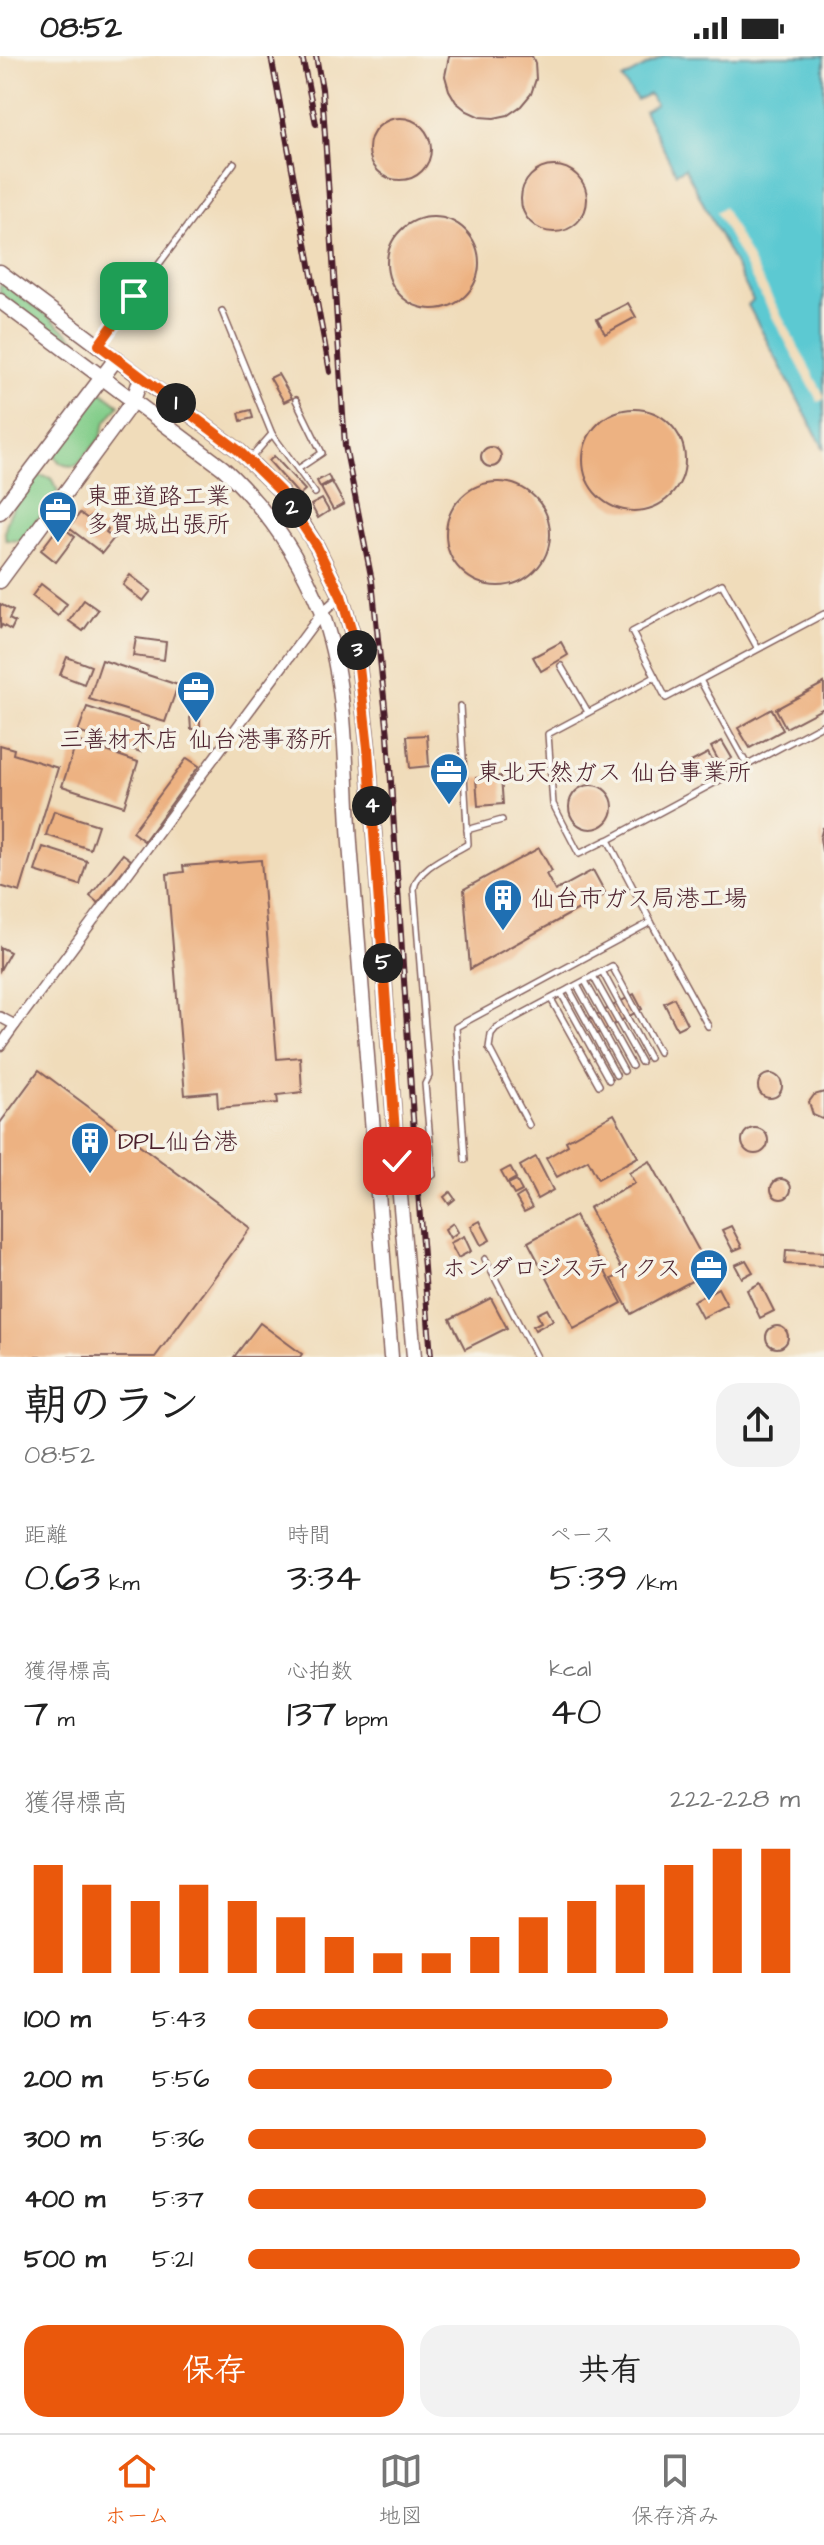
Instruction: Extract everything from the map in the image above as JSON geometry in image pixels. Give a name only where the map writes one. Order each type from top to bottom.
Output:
[{"type":"street","points":[[0,272],[249,460],[294,510],[317,547],[341,596],[357,649],[368,748],[414,1357]]},
{"type":"street","points":[[0,301],[223,468],[250,493],[299,560],[322,613],[340,680],[391,1357]]},
{"type":"street","points":[[0,512],[116,359]]},
{"type":"street","points":[[0,581],[133,401],[141,378]]},
{"type":"street","points":[[0,1046],[322,613],[341,596]]},
{"type":"street","points":[[0,1017],[15,1025]]},
{"type":"street","points":[[377,1163],[397,1161]]},
{"type":"lane","points":[[99,345],[234,163]]},
{"type":"lane","points":[[222,311],[272,434],[315,493]]},
{"type":"lane","points":[[296,400],[322,453],[298,469]]},
{"type":"lane","points":[[249,460],[272,434]]},
{"type":"lane","points":[[758,649],[722,584],[632,632],[666,698],[824,614]]},
{"type":"lane","points":[[561,666],[588,712]]},
{"type":"lane","points":[[655,677],[548,734],[553,804],[579,854],[824,724]]},
{"type":"lane","points":[[700,680],[747,765]]},
{"type":"lane","points":[[433,1175],[425,1084],[429,1076],[414,889],[415,880],[422,872],[468,844],[460,706]]},
{"type":"lane","points":[[467,830],[502,820]]},
{"type":"lane","points":[[608,840],[708,1026]]},
{"type":"lane","points":[[465,1160],[456,1027],[651,922]]},
{"type":"lane","points":[[529,1125],[489,1048],[491,1034],[496,1028],[612,966],[659,1052]]},
{"type":"lane","points":[[602,971],[649,1058]]},
{"type":"lane","points":[[593,976],[641,1062]]},
{"type":"lane","points":[[585,981],[632,1066]]},
{"type":"lane","points":[[577,985],[624,1071]]},
{"type":"lane","points":[[569,989],[616,1075]]},
{"type":"lane","points":[[561,993],[609,1080]]},
{"type":"lane","points":[[551,999],[599,1085]]},
{"type":"lane","points":[[485,1259],[536,1357]]},
{"type":"green space","points":[[3,284],[48,316],[100,360],[100,364],[95,365],[0,293]]},
{"type":"green space","points":[[97,388],[119,405],[105,423],[100,439],[77,465],[65,465],[57,459],[54,451]]},
{"type":"green space","points":[[36,475],[51,478],[58,491],[22,541],[6,540],[9,515]]},
{"type":"water","points":[[664,56],[824,56],[824,449],[748,305],[753,300],[685,168],[676,173],[644,111],[656,104],[649,94],[637,100],[622,79]]},
{"type":"pier","points":[[724,207],[824,399],[818,402],[716,212]]},
{"type":"building","points":[[449,56],[532,56],[536,79],[531,94],[508,115],[480,117],[467,111],[456,102],[449,90],[445,76]]},
{"type":"building","points":[[400,118],[412,120],[422,127],[429,137],[429,161],[422,171],[412,178],[400,180],[388,178],[378,171],[371,161],[369,149],[371,137],[378,127],[388,120]]},
{"type":"building","points":[[554,166],[577,176],[587,199],[577,222],[554,232],[531,222],[521,199],[531,176]]},
{"type":"building","points":[[433,217],[450,221],[465,231],[475,246],[479,263],[475,280],[465,295],[450,305],[433,309],[416,305],[401,295],[391,280],[387,263],[391,246],[401,231],[416,221]]},
{"type":"building","points":[[628,303],[636,317],[605,334],[597,319]]},
{"type":"building","points":[[278,374],[292,398],[284,402],[270,378]]},
{"type":"building","points":[[634,409],[653,413],[670,424],[681,441],[685,460],[681,479],[670,496],[653,507],[634,511],[615,507],[598,496],[587,479],[583,460],[587,441],[598,424],[615,413]]},
{"type":"building","points":[[251,410],[253,418],[241,421],[239,413]]},
{"type":"building","points":[[491,447],[498,450],[501,457],[498,464],[491,467],[484,464],[481,457],[484,450]]},
{"type":"building","points":[[274,456],[305,490],[299,495],[269,461]]},
{"type":"building","points":[[328,475],[331,481],[320,487],[317,481]]},
{"type":"building","points":[[332,482],[344,504],[333,510],[321,488]]},
{"type":"building","points":[[498,482],[518,486],[535,497],[546,514],[550,534],[546,554],[535,571],[518,582],[498,586],[478,582],[461,571],[450,554],[446,534],[450,514],[461,497],[478,486]]},
{"type":"building","points":[[322,499],[329,511],[318,518],[311,505]]},
{"type":"building","points":[[80,513],[88,519],[90,516],[95,519],[92,522],[102,529],[104,526],[114,538],[102,553],[69,528]]},
{"type":"building","points":[[60,525],[75,537],[56,562],[41,550]]},
{"type":"building","points":[[130,575],[151,591],[143,601],[123,585]]},
{"type":"building","points":[[41,584],[67,604],[58,616],[32,596]]},
{"type":"building","points":[[84,600],[98,610],[83,631],[69,621]]},
{"type":"building","points":[[0,604],[13,611],[9,619],[15,622],[11,630],[2,625],[0,629]]},
{"type":"building","points":[[136,638],[166,642],[164,660],[133,656]]},
{"type":"building","points":[[561,642],[568,655],[541,671],[533,657]]},
{"type":"building","points":[[67,657],[91,666],[84,684],[60,675]]},
{"type":"building","points":[[102,660],[178,685],[165,722],[89,699]]},
{"type":"building","points":[[824,683],[824,708],[786,728],[776,709]]},
{"type":"building","points":[[87,707],[149,727],[141,752],[78,732]]},
{"type":"building","points":[[772,709],[783,730],[750,748],[738,728]]},
{"type":"building","points":[[190,716],[200,716],[200,729],[191,729]]},
{"type":"building","points":[[427,735],[429,766],[410,768],[407,736]]},
{"type":"building","points":[[77,741],[138,762],[124,806],[62,786]]},
{"type":"building","points":[[722,741],[732,758],[721,765],[711,747]]},
{"type":"building","points":[[0,745],[14,749],[13,754],[58,768],[20,892],[0,886]]},
{"type":"building","points":[[708,753],[716,767],[699,777],[691,762]]},
{"type":"building","points":[[187,758],[199,766],[144,841],[132,832]]},
{"type":"building","points":[[501,776],[503,804],[478,806],[476,778]]},
{"type":"building","points":[[591,785],[606,792],[613,807],[606,822],[591,829],[576,822],[569,807],[576,792]]},
{"type":"building","points":[[54,811],[98,825],[90,849],[46,835]]},
{"type":"building","points":[[823,827],[824,851],[822,851],[820,838]]},
{"type":"building","points":[[43,847],[87,861],[80,885],[35,871]]},
{"type":"building","name":"仙台市ガス局港工場","points":[[539,848],[552,871],[546,874],[555,891],[593,870],[606,894],[470,969],[464,889]]},
{"type":"building","points":[[123,854],[131,860],[98,903],[90,896]]},
{"type":"building","points":[[261,860],[277,1059],[300,1057],[302,1092],[277,1095],[278,1103],[218,1108],[217,1092],[185,1095],[167,874],[184,872],[183,866]]},
{"type":"building","points":[[0,947],[10,952],[0,970]]},
{"type":"building","points":[[634,994],[642,1009],[595,1035],[587,1020]]},
{"type":"building","points":[[674,998],[687,1024],[677,1029],[664,1003]]},
{"type":"building","name":"DPL仙台港","points":[[39,1070],[251,1228],[155,1357],[0,1357],[0,1123]]},
{"type":"building","points":[[770,1074],[779,1077],[782,1086],[779,1095],[770,1098],[761,1095],[758,1086],[761,1077]]},
{"type":"building","points":[[824,1092],[822,1119],[813,1115],[809,1102],[814,1095]]},
{"type":"building","points":[[614,1114],[638,1157],[598,1179],[588,1160],[557,1177],[546,1158],[568,1145],[566,1141]]},
{"type":"building","points":[[755,1128],[764,1132],[768,1141],[764,1150],[755,1154],[746,1150],[742,1141],[746,1132]]},
{"type":"building","points":[[536,1157],[553,1190],[537,1199],[520,1166]]},
{"type":"building","points":[[650,1161],[710,1271],[631,1314],[612,1279],[624,1273],[589,1208],[635,1183],[629,1173]]},
{"type":"building","points":[[510,1167],[516,1178],[507,1183],[501,1172]]},
{"type":"building","points":[[781,1179],[788,1182],[791,1189],[788,1196],[781,1199],[774,1196],[771,1189],[774,1182]]},
{"type":"building","points":[[516,1180],[522,1191],[514,1195],[508,1184]]},
{"type":"building","points":[[450,1192],[455,1199],[449,1204],[444,1197]]},
{"type":"building","points":[[524,1193],[532,1208],[524,1212],[516,1198]]},
{"type":"building","points":[[575,1216],[622,1303],[574,1329],[528,1242]]},
{"type":"building","points":[[480,1221],[490,1240],[481,1245],[471,1226]]},
{"type":"building","points":[[453,1223],[458,1232],[450,1238],[445,1229]]},
{"type":"building","points":[[731,1226],[742,1247],[733,1251],[722,1230]]},
{"type":"building","points":[[464,1236],[471,1251],[458,1258],[450,1243]]},
{"type":"building","points":[[786,1250],[824,1252],[824,1266],[785,1264]]},
{"type":"building","points":[[746,1260],[753,1272],[742,1278],[735,1265]]},
{"type":"building","points":[[760,1283],[774,1311],[760,1318],[747,1290]]},
{"type":"building","points":[[718,1288],[727,1305],[702,1318],[693,1301]]},
{"type":"building","points":[[491,1298],[507,1328],[465,1349],[450,1319]]},
{"type":"building","points":[[547,1309],[553,1320],[535,1330],[533,1326],[541,1322],[537,1314]]},
{"type":"building","points":[[260,1323],[302,1354],[300,1357],[234,1357]]},
{"type":"building","points":[[777,1326],[785,1329],[788,1337],[785,1345],[777,1348],[769,1345],[766,1337],[769,1329]]},
{"type":"railway","points":[[271,56],[330,372]]},
{"type":"railway","points":[[302,56],[316,124]]},
{"type":"railway","points":[[316,56],[322,89],[345,446],[372,581],[388,736],[431,1357]]},
{"type":"place","name":"東亜道路工業 多賀城出張所","points":[[58,544]]},
{"type":"place","name":"三善材木店 仙台港事務所","points":[[196,724]]},
{"type":"place","name":"東北天然ガス 仙台事業所","points":[[449,806]]},
{"type":"place","name":"仙台市ガス局港工場","points":[[503,932]]},
{"type":"place","name":"DPL仙台港","points":[[90,1175]]},
{"type":"place","name":"ホンダロジスティクス","points":[[709,1302]]},
{"type":"route","points":[[134,296],[99,345],[238,450],[280,491],[317,547],[341,596],[357,649],[368,748],[397,1161]]}]
